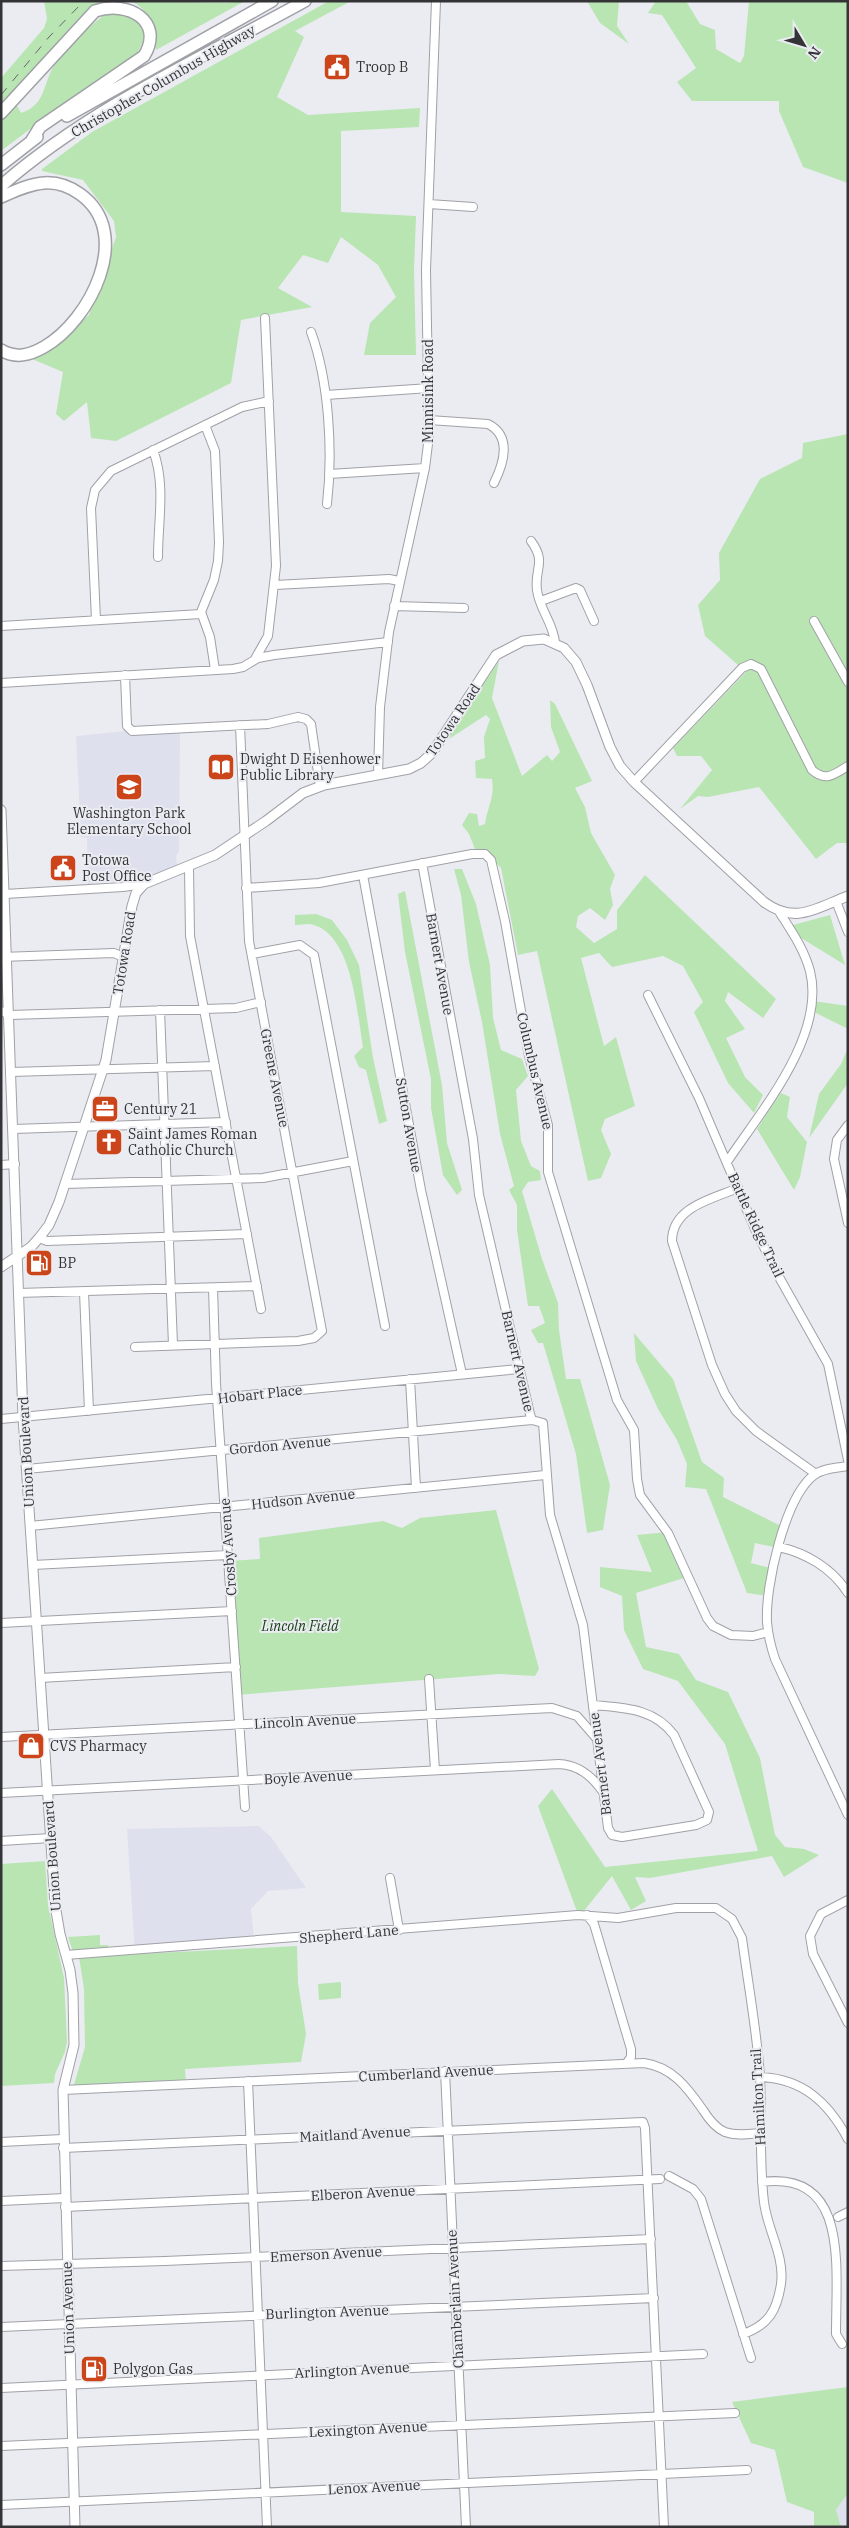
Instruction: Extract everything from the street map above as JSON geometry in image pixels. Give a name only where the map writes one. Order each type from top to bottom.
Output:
[{"type":"highway","name":"Christopher Columbus Highway","points":[[1,165],[32,140],[104,94],[272,1]]},
{"type":"highway","name":"Christopher Columbus Highway","points":[[1,186],[40,154],[92,120],[305,1]]},
{"type":"highway","points":[[1,113],[95,11],[115,3],[127,4],[138,10],[146,20],[150,32],[149,44],[144,56],[40,127],[32,140]]},
{"type":"highway","points":[[1,197],[38,184],[52,183],[66,186],[83,196],[93,207],[102,226],[104,242],[101,271],[95,290],[73,325],[57,338],[32,353],[16,355],[1,350]]},
{"type":"main road","name":"Totowa Road","points":[[1,1267],[39,1238],[49,1224],[64,1184],[104,1069],[133,899],[144,884],[215,855],[303,793],[320,786],[409,769],[426,760],[500,652],[530,639],[544,639],[555,643]]},
{"type":"main road","points":[[555,643],[570,654],[580,670],[610,747],[620,766],[634,782],[764,902],[780,913],[799,914],[848,896]]},
{"type":"main road","name":"Union Boulevard","points":[[1,810],[5,894],[5,1013],[11,1072],[23,1417],[57,1920],[72,1983],[74,2045],[63,2090]]},
{"type":"main road","name":"Union Avenue","points":[[63,2090],[75,2527]]},
{"type":"street","name":"Minnisink Road","points":[[378,775],[380,707],[388,642],[399,581],[425,468],[429,420],[430,388],[426,286],[436,1]]},
{"type":"street","points":[[428,204],[473,207]]},
{"type":"street","points":[[255,659],[268,636],[275,585],[276,554],[265,318]]},
{"type":"street","points":[[311,332],[322,364],[326,395],[329,474],[326,504]]},
{"type":"street","points":[[326,395],[430,388]]},
{"type":"street","points":[[96,620],[92,508],[93,496],[102,479],[111,471],[242,407],[269,402]]},
{"type":"street","points":[[429,420],[488,424],[496,429],[502,436],[504,450],[501,468],[494,483]]},
{"type":"street","points":[[205,425],[215,451],[219,542],[214,580],[202,606],[202,614],[210,637],[215,670]]},
{"type":"street","points":[[153,450],[158,462],[161,491],[158,557]]},
{"type":"street","points":[[329,474],[425,468]]},
{"type":"street","points":[[531,541],[540,556],[537,586],[541,601],[555,634],[555,643]]},
{"type":"street","points":[[275,585],[389,579],[399,581]]},
{"type":"street","points":[[541,601],[576,588],[580,590],[594,621]]},
{"type":"street","points":[[394,606],[464,608]]},
{"type":"street","points":[[1,626],[202,614]]},
{"type":"street","points":[[814,621],[848,682]]},
{"type":"street","points":[[1,683],[239,668],[255,659],[274,655],[388,642]]},
{"type":"street","points":[[634,782],[742,668],[751,664],[761,669],[812,770],[820,777],[829,778],[848,766]]},
{"type":"street","points":[[125,675],[127,726],[132,731],[276,723],[298,717],[306,719],[310,724],[320,786]]},
{"type":"street","name":"Greene Avenue","points":[[215,1344],[309,1339],[318,1336],[322,1331],[252,954],[246,888],[240,725]]},
{"type":"street","name":"Columbus Avenue","points":[[422,863],[467,855],[485,854],[493,864],[529,1056],[548,1125],[548,1172],[614,1393],[617,1402],[634,1430],[640,1495],[668,1533],[707,1618],[713,1626],[731,1635],[753,1636],[768,1632]]},
{"type":"street","points":[[246,888],[320,883],[422,863]]},
{"type":"street","name":"Barnert Avenue","points":[[422,863],[473,1139],[480,1195],[532,1420],[540,1421],[543,1424],[545,1475],[550,1515],[583,1625],[603,1793],[609,1832],[616,1837],[626,1836],[700,1824],[707,1820],[709,1812],[674,1735],[666,1725],[647,1713],[593,1705]]},
{"type":"street","points":[[189,867],[189,929],[261,1309]]},
{"type":"street","name":"Sutton Avenue","points":[[363,875],[421,1190],[462,1374]]},
{"type":"street","points":[[5,894],[144,884]]},
{"type":"street","points":[[836,901],[848,932]]},
{"type":"street","points":[[727,1162],[798,1052],[810,1021],[812,990],[809,970],[800,945],[780,913]]},
{"type":"street","points":[[252,954],[296,945],[304,947],[314,956],[385,1326]]},
{"type":"street","points":[[4,956],[114,953],[123,957]]},
{"type":"street","name":"Battle Ridge Trail","points":[[648,995],[699,1098],[755,1229],[779,1277],[828,1364],[848,1460]]},
{"type":"street","points":[[5,1013],[236,1008],[261,1002]]},
{"type":"street","points":[[160,1010],[167,1236],[173,1346]]},
{"type":"street","points":[[11,1072],[215,1066]]},
{"type":"street","points":[[13,1129],[226,1122]]},
{"type":"street","points":[[848,1125],[834,1147],[838,1178],[848,1223]]},
{"type":"street","points":[[64,1184],[263,1178],[353,1161]]},
{"type":"street","points":[[1,1165],[14,1164]]},
{"type":"street","points":[[838,1178],[848,1174]]},
{"type":"street","points":[[738,1188],[686,1211],[675,1223],[672,1241],[712,1365],[725,1394],[736,1411],[756,1431],[816,1474]]},
{"type":"street","points":[[39,1238],[47,1241],[247,1234]]},
{"type":"street","points":[[18,1293],[257,1286]]},
{"type":"street","name":"Crosby Avenue","points":[[213,1288],[221,1450],[245,1807]]},
{"type":"street","points":[[84,1292],[89,1411]]},
{"type":"street","points":[[135,1347],[215,1344]]},
{"type":"street","name":"Hobart Place","points":[[1,1419],[520,1369]]},
{"type":"street","points":[[410,1379],[416,1488]]},
{"type":"street","name":"Gordon Avenue","points":[[27,1469],[532,1420]]},
{"type":"street","points":[[848,1466],[816,1474],[793,1504],[785,1521],[767,1608],[768,1632],[775,1659],[848,1815]]},
{"type":"street","name":"Hudson Avenue","points":[[30,1526],[545,1475]]},
{"type":"street","points":[[779,1547],[796,1551],[810,1558],[835,1576],[848,1592]]},
{"type":"street","points":[[33,1565],[228,1555]]},
{"type":"street","points":[[1,1623],[232,1611]]},
{"type":"street","points":[[40,1678],[236,1667]]},
{"type":"street","points":[[429,1679],[435,1770]]},
{"type":"street","name":"Lincoln Avenue","points":[[1,1737],[552,1708],[577,1716],[597,1739]]},
{"type":"street","name":"Boyle Avenue","points":[[1,1794],[566,1764],[587,1773],[603,1793]]},
{"type":"street","points":[[840,1798],[848,1795]]},
{"type":"street","points":[[1,1841],[51,1838]]},
{"type":"street","points":[[390,1878],[398,1930]]},
{"type":"street","points":[[848,1900],[821,1914],[810,1936],[813,1954],[848,2023]]},
{"type":"street","name":"Hamilton Trail","points":[[631,1915],[676,1908],[716,1908],[732,1919],[742,1938],[760,2077],[762,2182],[766,2213],[781,2265],[781,2286],[768,2320],[757,2330],[743,2334]]},
{"type":"street","points":[[587,1915],[594,1924],[631,2049],[631,2058],[626,2064]]},
{"type":"street","name":"Shepherd Lane","points":[[66,1955],[587,1915],[618,1918],[631,1915]]},
{"type":"street","name":"Cumberland Avenue","points":[[63,2090],[446,2071],[651,2064],[670,2072],[682,2081],[707,2116],[723,2131],[737,2135],[760,2133]]},
{"type":"street","name":"Chamberlain Avenue","points":[[446,2071],[452,2248],[466,2527]]},
{"type":"street","points":[[760,2077],[782,2078],[803,2088],[828,2110],[848,2139]]},
{"type":"street","points":[[248,2081],[267,2527]]},
{"type":"street","name":"Maitland Avenue","points":[[1,2142],[63,2144],[250,2139],[640,2122],[645,2124],[648,2180]]},
{"type":"street","points":[[669,2176],[689,2186],[701,2199],[751,2358]]},
{"type":"street","name":"Elberon Avenue","points":[[1,2201],[65,2203],[253,2199],[660,2179]]},
{"type":"street","points":[[648,2180],[664,2527]]},
{"type":"street","points":[[762,2182],[789,2180],[810,2186],[826,2196],[838,2217],[841,2228],[836,2334],[842,2344]]},
{"type":"street","points":[[838,2217],[848,2212]]},
{"type":"street","name":"Emerson Avenue","points":[[1,2266],[58,2263],[67,2265],[651,2239]]},
{"type":"street","name":"Burlington Avenue","points":[[1,2327],[654,2298]]},
{"type":"street","name":"Arlington Avenue","points":[[1,2388],[703,2354]]},
{"type":"street","name":"Lexington Avenue","points":[[1,2446],[735,2412]]},
{"type":"street","name":"Lenox Avenue","points":[[1,2505],[747,2470]]},
{"type":"shaded area","name":"Washington Park Elementary School","points":[[125,731],[129,735],[180,733],[179,851],[176,856],[177,866],[145,878],[88,884],[87,838],[81,837],[76,736]]},
{"type":"shaded area","points":[[259,1826],[271,1837],[306,1888],[268,1891],[251,1909],[254,1937],[180,1952],[135,1955],[127,1829]]},
{"type":"shaded area","points":[[848,2493],[848,2527],[841,2527],[836,2510]]},
{"type":"green space","points":[[44,1],[102,1],[92,8],[1,104],[1,78],[44,28],[47,19]]},
{"type":"green space","points":[[131,1],[225,3],[245,1],[156,50],[152,28],[147,15],[138,5]]},
{"type":"green space","points":[[329,1],[351,1],[295,31],[304,37],[277,97],[308,115],[420,108],[419,127],[341,131],[341,212],[416,216],[414,270],[416,355],[364,355],[370,323],[396,297],[378,265],[341,237],[328,263],[303,255],[278,288],[312,307],[241,320],[231,383],[116,441],[91,438],[87,402],[64,421],[56,414],[63,372],[32,359],[89,315],[116,237],[114,221],[83,180],[42,171],[42,169],[92,132]]},
{"type":"green space","points":[[587,1],[619,1],[617,26],[629,44],[600,23]]},
{"type":"green space","points":[[656,1],[686,1],[700,24],[715,30],[716,49],[740,63],[744,56],[749,1],[848,1],[848,183],[803,167],[779,111],[779,101],[692,101],[677,82],[696,68],[662,15],[648,13]]},
{"type":"green space","points":[[112,10],[123,10],[143,25],[145,36],[135,59],[50,114],[1,151],[1,120],[16,104],[21,113],[35,104],[40,99],[51,71],[60,57],[90,27]]},
{"type":"green space","points":[[848,434],[848,843],[837,843],[816,859],[759,787],[708,797],[698,796],[680,809],[712,770],[701,756],[677,756],[673,748],[746,672],[705,636],[698,605],[720,580],[719,553],[760,479],[802,458],[803,443]]},
{"type":"green space","points":[[499,661],[492,698],[522,776],[547,755],[552,761],[560,752],[551,727],[550,700],[555,704],[592,781],[575,788],[585,807],[591,833],[615,875],[610,889],[613,905],[605,920],[590,908],[578,916],[576,927],[594,943],[617,929],[617,910],[645,875],[776,999],[763,1018],[728,992],[725,1001],[745,1029],[726,1038],[745,1077],[763,1095],[754,1113],[728,1083],[694,1012],[703,1002],[683,966],[663,956],[612,967],[599,953],[581,958],[604,1046],[616,1037],[635,1106],[605,1119],[601,1130],[611,1154],[601,1178],[588,1181],[537,951],[518,955],[501,868],[484,851],[475,849],[469,834],[462,825],[469,813],[477,814],[479,826],[485,824],[493,785],[492,779],[476,778],[475,761],[485,758],[484,737],[490,719],[486,715],[449,739],[447,737]]},
{"type":"green space","points":[[454,869],[462,869],[476,904],[490,965],[493,1018],[501,1050],[522,1059],[528,1076],[516,1090],[521,1141],[531,1166],[540,1171],[541,1180],[528,1182],[522,1191],[542,1259],[558,1303],[559,1330],[566,1379],[580,1379],[610,1485],[603,1530],[587,1533],[576,1454],[543,1343],[538,1343],[531,1330],[545,1323],[539,1306],[528,1306],[517,1230],[517,1205],[509,1190],[514,1186],[500,1134],[482,1022],[469,962],[461,895]]},
{"type":"green space","points":[[405,891],[442,1085],[447,1143],[462,1190],[457,1195],[443,1175],[431,1108],[431,1079],[405,952],[398,894]]},
{"type":"green space","points":[[316,914],[332,920],[347,940],[359,965],[373,1058],[387,1121],[379,1124],[366,1070],[359,1067],[354,1056],[363,1047],[355,996],[344,958],[336,942],[324,930],[310,924],[295,925],[295,915]]},
{"type":"green space","points":[[830,915],[845,965],[793,933],[793,925]]},
{"type":"green space","points":[[813,1001],[848,1006],[848,1029],[812,1011]]},
{"type":"green space","points":[[848,1048],[848,1083],[809,1138],[819,1094],[841,1064]]},
{"type":"green space","points":[[781,1093],[790,1097],[787,1117],[807,1142],[800,1177],[794,1190],[757,1129]]},
{"type":"green space","points":[[634,1333],[673,1379],[702,1462],[724,1478],[723,1497],[783,1527],[779,1548],[755,1543],[751,1563],[774,1569],[767,1596],[747,1593],[706,1489],[685,1487],[687,1464],[677,1440],[658,1409],[636,1361]]},
{"type":"green space","name":"Lincoln Field","points":[[496,1510],[539,1669],[535,1676],[499,1674],[236,1695],[229,1561],[260,1559],[259,1538],[383,1521],[402,1528],[420,1518]]},
{"type":"green space","points":[[667,1532],[684,1578],[636,1593],[646,1647],[679,1654],[696,1680],[728,1692],[760,1758],[775,1835],[785,1847],[804,1849],[819,1855],[784,1877],[772,1856],[650,1878],[635,1877],[646,1901],[631,1910],[612,1876],[579,1917],[538,1806],[552,1789],[605,1867],[758,1851],[725,1744],[678,1681],[643,1669],[624,1630],[622,1596],[600,1587],[600,1567],[652,1572],[637,1535]]},
{"type":"green space","points":[[45,1861],[48,1905],[64,1978],[67,2042],[65,2052],[55,2074],[54,2083],[1,2086],[1,1864]]},
{"type":"green space","points":[[100,1935],[100,1945],[108,1945],[108,1951],[73,1952],[68,1937]]},
{"type":"green space","points":[[297,1946],[298,1983],[306,2034],[301,2062],[185,2069],[186,2084],[73,2088],[85,2047],[84,1989],[79,1957]]},
{"type":"green space","points":[[341,1982],[341,1998],[319,2000],[318,1984]]},
{"type":"green space","points":[[848,2387],[848,2493],[836,2510],[841,2527],[814,2527],[814,2512],[787,2502],[775,2450],[751,2443],[732,2402]]},
{"type":"railway","points":[[1,95],[49,37],[84,1]]},
{"type":"place","name":"Troop B","points":[[337,67]]},
{"type":"place","name":"Dwight D Eisenhower Public Library","points":[[221,767]]},
{"type":"place","name":"Washington Park Elementary School","points":[[129,787]]},
{"type":"place","name":"Totowa Post Office","points":[[63,868]]},
{"type":"place","name":"Century 21","points":[[105,1109]]},
{"type":"place","name":"Saint James Roman Catholic Church","points":[[109,1142]]},
{"type":"place","name":"BP","points":[[39,1263]]},
{"type":"place","name":"CVS Pharmacy","points":[[31,1746]]},
{"type":"place","name":"Polygon Gas","points":[[94,2369]]}]
